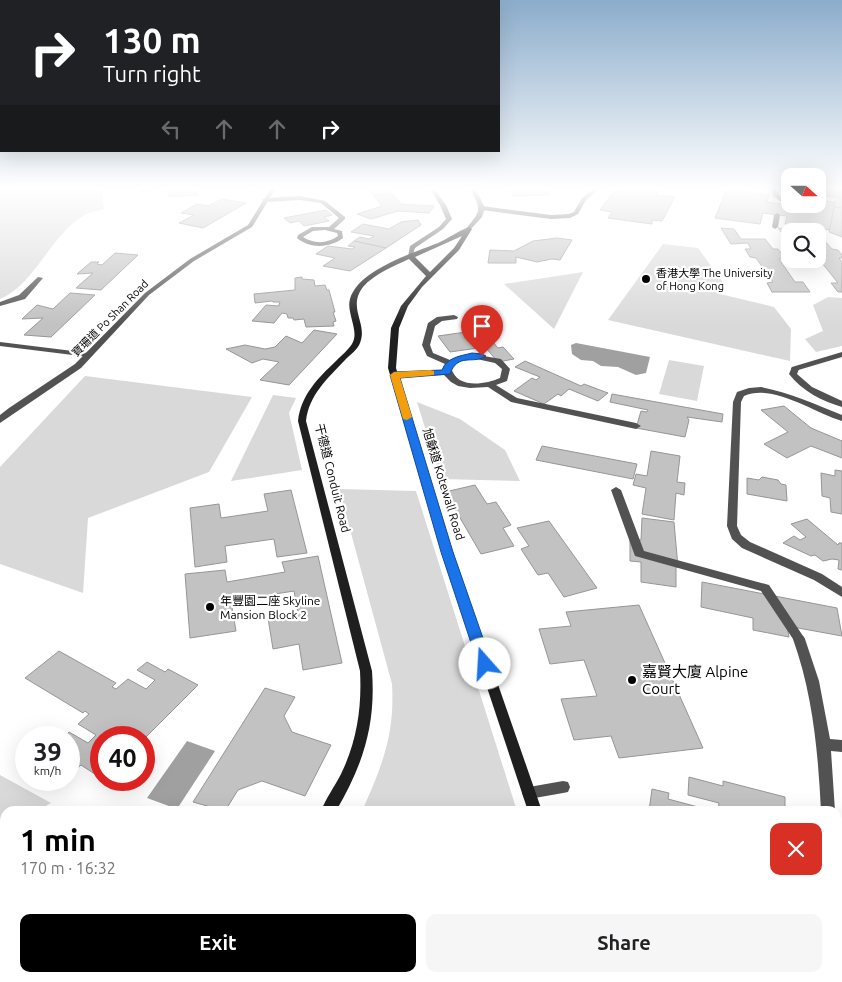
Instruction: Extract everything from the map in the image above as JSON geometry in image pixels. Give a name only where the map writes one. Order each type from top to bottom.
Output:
[{"type":"street","name":"寶珊道 Po Shan Road","points":[[0,420],[78,366],[147,294],[192,260],[237,234]]},
{"type":"street","points":[[302,234],[300,238],[308,242],[320,244],[339,240],[342,234]]},
{"type":"street","points":[[430,276],[410,256],[412,247],[432,234]]},
{"type":"street","name":"干德道 Conduit Road","points":[[331,806],[356,757],[366,725],[368,694],[366,671],[302,420],[302,412],[309,395],[356,344],[358,331],[353,301],[357,290],[383,270],[460,234]]},
{"type":"street","name":"旭龢道 Kotewall Road","points":[[467,234],[463,242],[430,276],[405,306],[395,328],[392,355],[394,375],[447,552],[533,806]]},
{"type":"street","points":[[438,245],[438,248],[446,252],[449,258]]},
{"type":"street","points":[[0,304],[22,297],[40,278]]},
{"type":"street","points":[[450,363],[430,354],[426,344],[431,325],[440,319],[454,317]]},
{"type":"street","points":[[0,344],[89,355]]},
{"type":"street","points":[[842,354],[795,369],[793,374],[802,384],[842,404]]},
{"type":"street","points":[[472,356],[498,361],[503,365],[506,374],[498,382],[490,385],[471,386],[454,381],[447,372],[447,367],[450,363],[472,356]]},
{"type":"street","points":[[394,375],[447,372]]},
{"type":"street","points":[[490,385],[514,400],[636,426]]},
{"type":"street","points":[[842,418],[770,391],[752,389],[740,394],[737,402],[732,526],[736,537],[746,545],[818,577],[842,593]]},
{"type":"street","points":[[616,490],[639,554],[765,588],[799,639],[812,675],[824,744],[828,806]]},
{"type":"street","points":[[824,744],[842,746]]},
{"type":"street","points":[[529,793],[563,787]]},
{"type":"shaded area","points":[[0,234],[62,234],[23,283],[0,299]]},
{"type":"shaded area","points":[[663,244],[698,248],[722,281],[720,294],[774,307],[791,329],[790,361],[608,320]]},
{"type":"shaded area","points":[[583,272],[554,329],[504,284]]},
{"type":"shaded area","points":[[828,297],[842,298],[842,346],[816,352],[805,339],[823,331],[813,305]]},
{"type":"shaded area","points":[[576,343],[650,357],[646,373],[636,375],[618,367],[601,366],[593,361],[581,360],[572,354],[571,345]]},
{"type":"shaded area","points":[[669,360],[704,366],[697,401],[659,394]]},
{"type":"shaded area","points":[[85,376],[252,397],[209,472],[88,518],[83,593],[0,564],[0,467]]},
{"type":"shaded area","points":[[273,395],[296,398],[289,413],[302,470],[231,481]]},
{"type":"shaded area","points":[[417,402],[460,419],[505,450],[520,481],[441,479]]},
{"type":"shaded area","points":[[339,489],[416,491],[515,806],[364,806],[386,750],[391,719],[392,684]]},
{"type":"shaded area","points":[[187,741],[215,751],[179,806],[169,806],[147,798],[152,791],[155,791],[155,787]]},
{"type":"shaded area","points":[[0,775],[15,783],[15,791],[29,791],[51,803],[46,806],[0,806]]},
{"type":"building","points":[[362,234],[408,234],[386,248],[354,241],[360,237],[369,239],[374,236]]},
{"type":"building","points":[[725,234],[737,234],[741,239],[765,239],[773,249],[778,249],[781,253],[781,259],[779,259],[781,268],[785,268],[795,282],[803,282],[810,292],[772,292],[767,283],[773,282],[756,258],[750,257],[745,249],[751,249],[748,243],[731,244]]},
{"type":"building","points":[[557,238],[572,240],[560,260],[552,259],[537,262],[516,257],[516,263],[488,263],[490,250],[514,251],[533,241]]},
{"type":"building","points":[[354,241],[386,248],[350,271],[323,266],[335,258],[316,254],[328,246],[352,249],[355,247],[348,246]]},
{"type":"building","points":[[826,242],[832,249],[838,250],[842,255],[842,258],[839,258],[842,262],[842,292],[838,292],[831,283],[838,283],[826,268]]},
{"type":"building","points":[[115,253],[138,255],[101,290],[76,288],[93,273],[77,274],[91,262],[99,262],[97,264],[102,265]]},
{"type":"building","points":[[302,277],[302,279],[314,280],[315,286],[325,285],[327,290],[329,290],[335,312],[333,312],[336,321],[333,322],[334,326],[306,327],[304,319],[294,320],[293,318],[288,318],[287,314],[282,313],[274,323],[252,321],[266,305],[279,306],[280,303],[272,301],[255,303],[254,294],[295,290],[295,278]]},
{"type":"building","points":[[70,293],[95,295],[51,337],[24,335],[43,318],[22,319],[37,305],[53,309]]},
{"type":"building","points":[[477,318],[486,328],[482,329],[498,348],[503,347],[514,359],[498,362],[485,347],[450,352],[438,336],[466,332],[473,333],[462,321]]},
{"type":"building","points":[[314,330],[337,334],[289,385],[260,380],[279,362],[263,359],[252,363],[226,349],[245,345],[265,349],[275,347],[286,336],[302,343]]},
{"type":"building","points":[[525,361],[581,386],[584,384],[608,393],[598,401],[569,389],[561,396],[558,394],[544,404],[514,391],[532,378],[536,380],[540,377],[515,367]]},
{"type":"building","points":[[612,394],[723,414],[722,422],[687,417],[689,420],[685,437],[636,428],[641,411],[647,412],[648,410],[610,402]]},
{"type":"building","points":[[784,406],[811,428],[842,441],[842,458],[811,446],[787,458],[764,444],[788,432],[761,410]]},
{"type":"building","points":[[542,446],[637,464],[633,479],[536,460]]},
{"type":"building","points":[[651,451],[680,456],[677,482],[685,483],[684,495],[676,493],[674,520],[642,514],[646,488],[633,485],[636,474],[647,476]]},
{"type":"building","points":[[835,470],[842,471],[842,514],[831,512],[830,498],[822,496],[821,473],[835,476]]},
{"type":"building","points":[[762,477],[778,480],[781,484],[786,485],[787,501],[747,494],[747,478],[759,480]]},
{"type":"building","points":[[475,485],[487,504],[496,502],[511,525],[503,528],[514,546],[481,554],[445,492]]},
{"type":"building","points":[[291,490],[307,553],[277,557],[274,539],[225,546],[227,562],[195,567],[190,508],[219,504],[221,518],[268,511],[264,494]]},
{"type":"building","points":[[642,518],[674,522],[678,567],[676,567],[676,587],[641,582],[641,562],[630,561],[630,539],[641,540]]},
{"type":"building","points":[[807,519],[838,545],[842,543],[842,570],[838,569],[839,560],[823,561],[815,555],[811,556],[783,543],[794,536],[800,540],[806,537],[791,524]]},
{"type":"building","points":[[549,521],[597,588],[564,597],[548,573],[538,575],[521,549],[529,546],[517,528]]},
{"type":"building","name":"年豐園二座 Skyline Mansion Block 2","points":[[318,556],[342,663],[303,670],[299,644],[273,649],[268,618],[298,613],[294,591],[231,601],[236,631],[190,638],[185,574],[225,570],[227,582],[285,572],[282,562]]},
{"type":"building","points":[[702,582],[837,608],[842,636],[787,626],[789,637],[753,630],[753,618],[701,607]]},
{"type":"building","name":"嘉賢大廈 Alpine Court","points":[[639,605],[703,748],[619,758],[611,736],[574,740],[561,699],[597,696],[584,660],[550,664],[539,629],[571,626],[566,612]]},
{"type":"building","points":[[59,651],[116,683],[112,687],[116,689],[128,679],[146,689],[155,680],[137,670],[147,662],[165,672],[168,669],[198,685],[155,728],[155,726],[90,726],[90,731],[78,724],[89,714],[85,711],[83,713],[25,678]]},
{"type":"building","points":[[265,688],[295,697],[284,716],[292,732],[331,745],[305,796],[262,781],[238,790],[228,806],[207,806],[193,802]]},
{"type":"building","points":[[80,738],[88,743],[90,741],[90,771],[80,766]]},
{"type":"building","points":[[689,777],[723,786],[723,781],[785,797],[785,806],[719,806],[719,803],[688,795]]},
{"type":"building","points":[[652,789],[669,793],[668,799],[694,806],[650,806]]},
{"type":"slow traffic","points":[[407,417],[394,375],[430,373]]},
{"type":"place","name":"香港大學 The University of Hong Kong","points":[[646,279]]},
{"type":"place","name":"年豐園二座 Skyline Mansion Block 2","points":[[210,607]]},
{"type":"place","name":"嘉賢大廈 Alpine Court","points":[[632,680]]},
{"type":"route","points":[[482,356],[464,357],[456,360],[447,367],[447,372],[394,375],[447,552],[485,664]]}]
